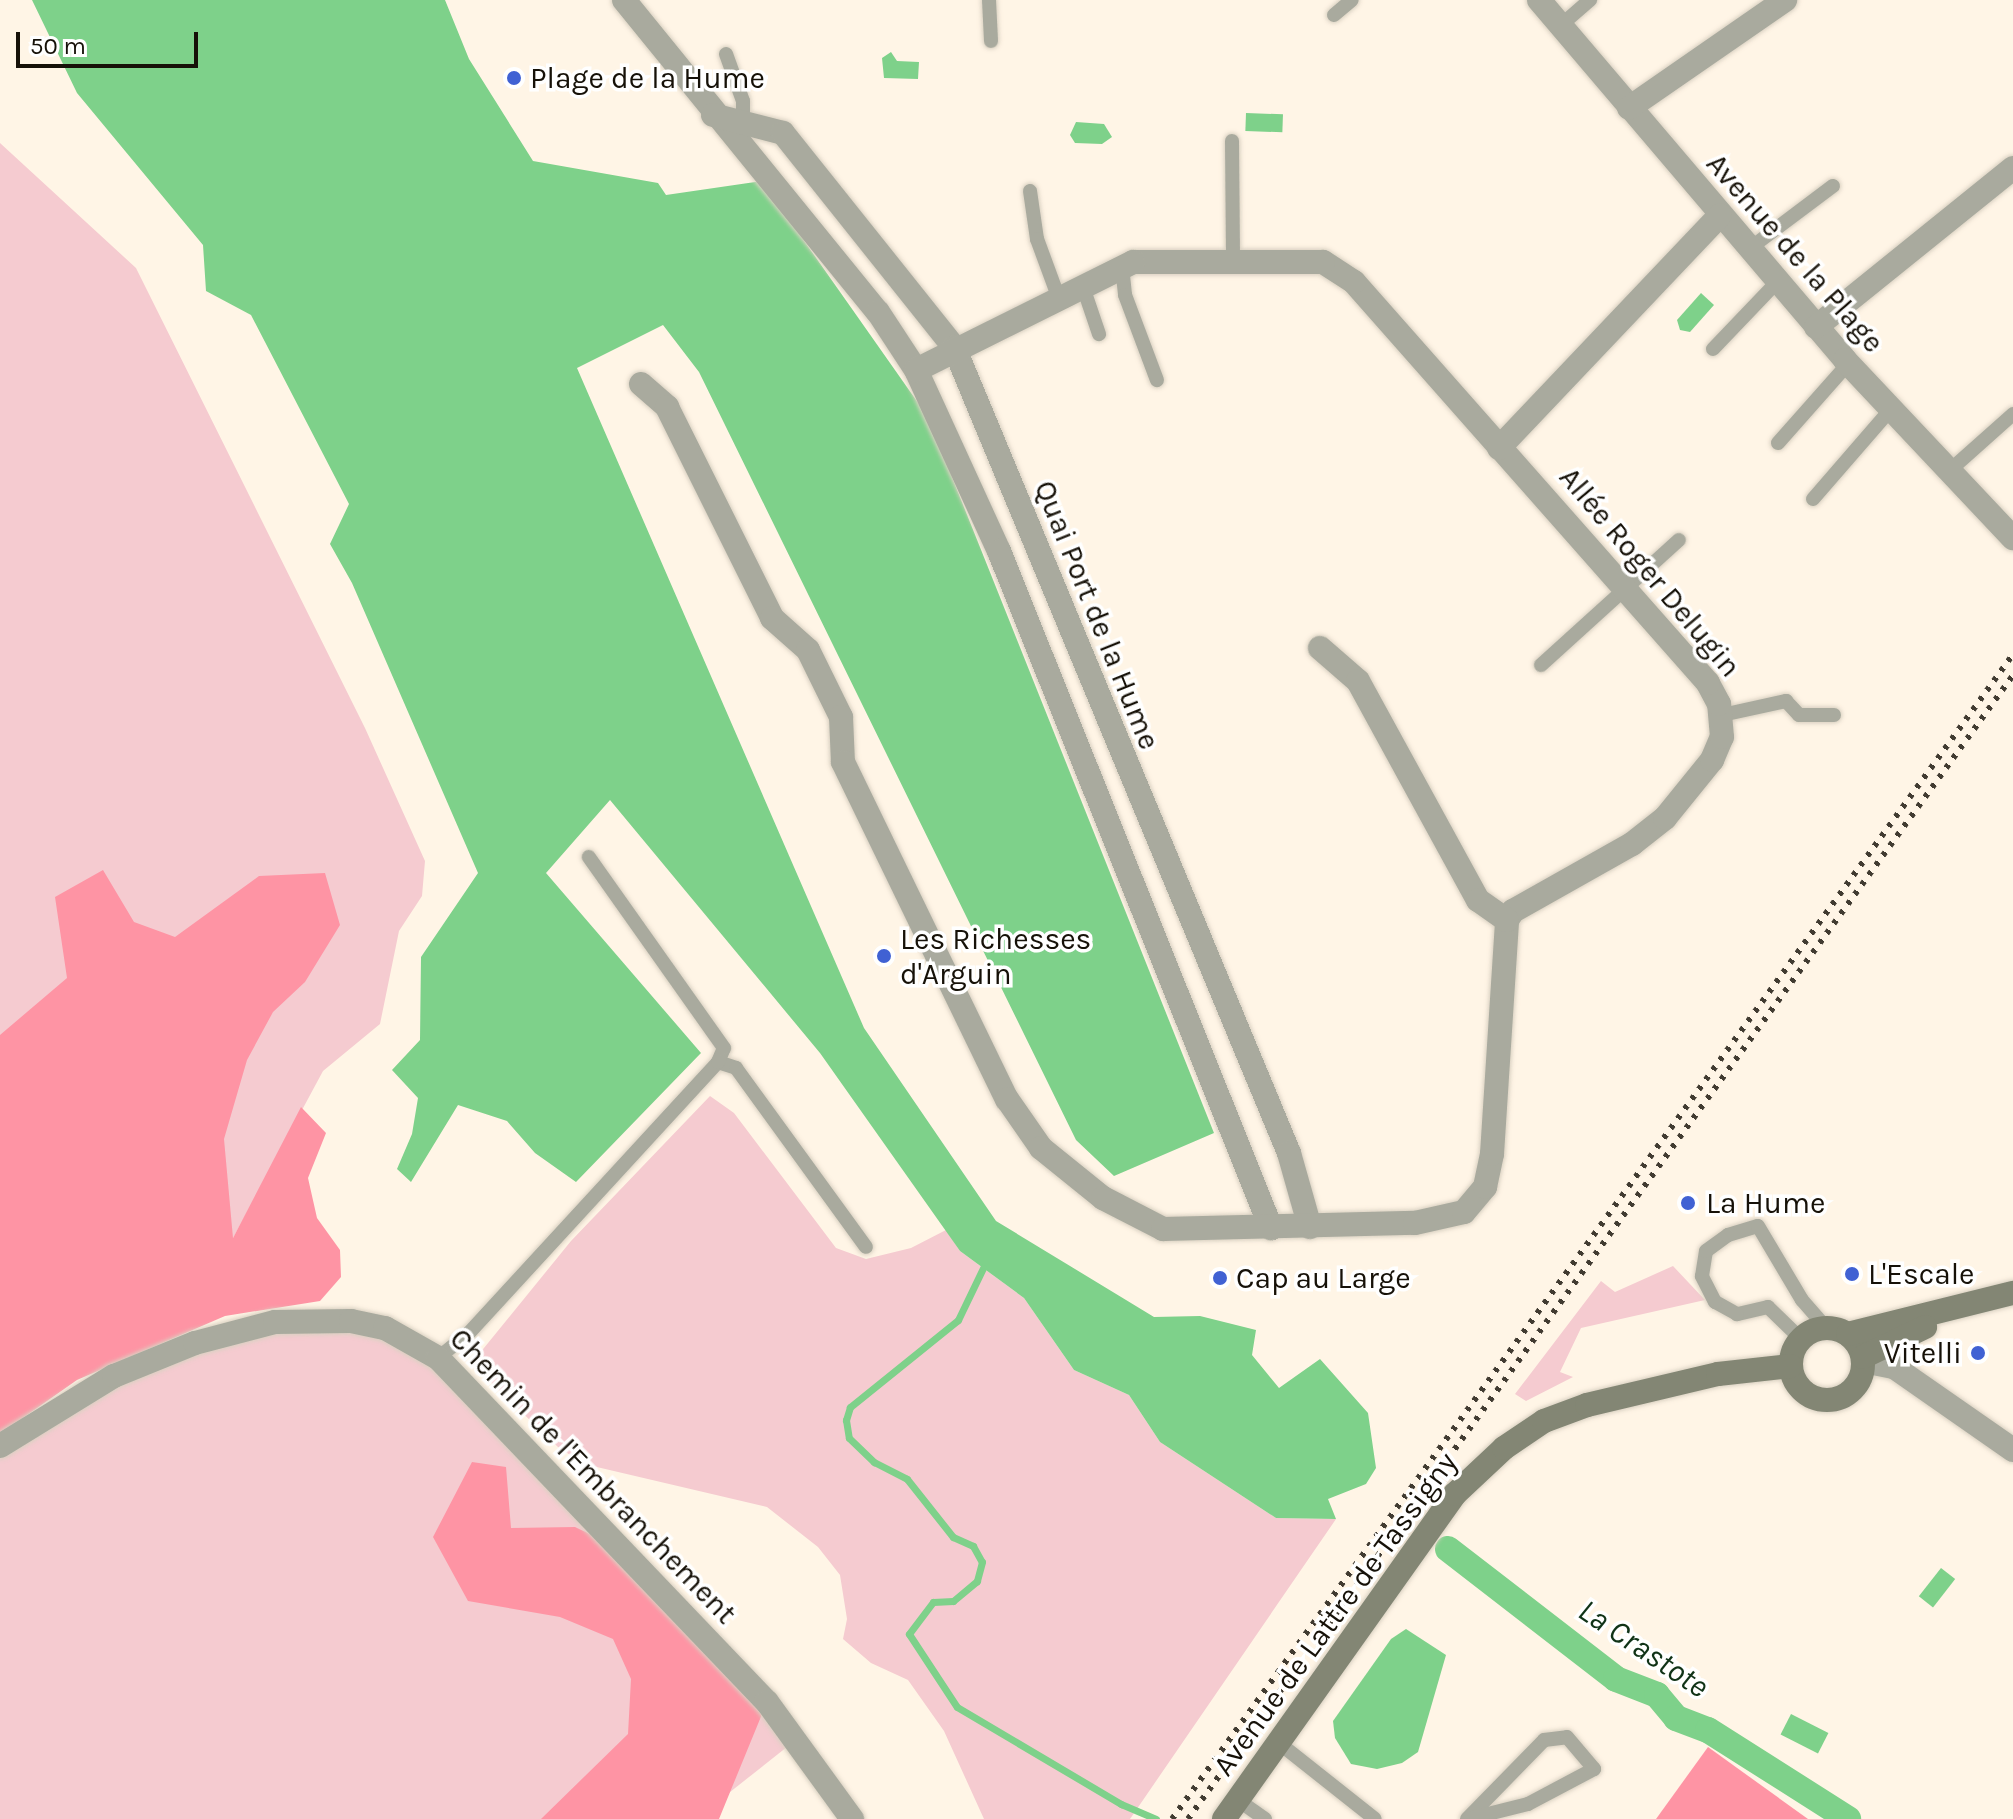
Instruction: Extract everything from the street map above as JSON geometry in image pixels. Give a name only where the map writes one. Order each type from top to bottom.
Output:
[{"type":"main road","points":[[2013,1293],[1801,1339],[1791,1366],[1805,1392],[1825,1400],[1837,1399],[1857,1384],[1863,1359],[1913,1329],[2013,1310]]},
{"type":"main road","points":[[1837,1331],[1863,1359]]},
{"type":"main road","name":"Avenue de Lattre de Tassigny","points":[[1231,1809],[1455,1494],[1485,1464],[1551,1418],[1680,1383],[1791,1366]]},
{"type":"street","points":[[624,0],[713,115],[868,299],[916,370],[999,551],[1264,1228]]},
{"type":"street","name":"Avenue de la Plage","points":[[1539,0],[1848,364],[1948,472],[2009,526]]},
{"type":"street","points":[[1629,108],[1785,0]]},
{"type":"street","name":"Quai Port de la Hume","points":[[713,115],[783,133],[954,347],[1289,1153],[1310,1227]]},
{"type":"street","points":[[1816,327],[2013,168]]},
{"type":"street","points":[[1499,448],[1720,215]]},
{"type":"street","name":"Allée Roger Delugin","points":[[916,370],[954,347],[1122,266],[1157,259],[1323,262],[1344,274],[1708,683],[1722,715],[1722,737],[1712,760],[1665,818],[1632,844],[1513,911],[1507,920]]},
{"type":"street","points":[[641,384],[667,407],[772,618],[808,650],[841,717],[843,762],[1021,1125],[1066,1169],[1141,1222],[1187,1231],[1442,1220],[1464,1212],[1485,1187],[1492,1154],[1507,920],[1478,900],[1358,681],[1320,648]]},
{"type":"street","name":"Chemin de l'Embranchement","points":[[0,1446],[114,1376],[195,1343],[275,1322],[366,1323],[403,1336],[438,1358],[767,1702],[852,1819]]},
{"type":"street","points":[[1863,1359],[1894,1367],[2013,1450]]},
{"type":"lane","points":[[989,0],[991,41]]},
{"type":"lane","points":[[1334,15],[1352,0]]},
{"type":"lane","points":[[1560,26],[1590,0]]},
{"type":"lane","points":[[726,54],[743,101],[743,123]]},
{"type":"lane","points":[[1232,141],[1233,259]]},
{"type":"lane","points":[[1749,249],[1833,186]]},
{"type":"lane","points":[[1030,191],[1037,239],[1058,296]]},
{"type":"lane","points":[[1122,266],[1125,295],[1157,380]]},
{"type":"lane","points":[[1713,349],[1777,282]]},
{"type":"lane","points":[[1082,284],[1099,334]]},
{"type":"lane","points":[[1778,443],[1848,364]]},
{"type":"lane","points":[[1813,499],[1890,410]]},
{"type":"lane","points":[[1948,472],[2013,414]]},
{"type":"lane","points":[[1541,665],[1679,540]]},
{"type":"lane","points":[[1722,715],[1786,701],[1799,715],[1834,715]]},
{"type":"lane","points":[[438,1358],[468,1334],[718,1062],[724,1048],[719,1036],[589,857]]},
{"type":"lane","points":[[718,1062],[736,1068],[866,1247]]},
{"type":"lane","points":[[1801,1339],[1768,1307],[1737,1314],[1715,1302],[1702,1276],[1706,1251],[1728,1235],[1758,1226],[1802,1300],[1837,1331]]},
{"type":"lane","points":[[1567,1737],[1594,1769],[1528,1804],[1467,1819],[1544,1740],[1567,1737]]},
{"type":"lane","points":[[1279,1743],[1375,1819]]},
{"type":"lane","points":[[1231,1809],[1265,1819]]},
{"type":"shaded area","points":[[32,0],[445,0],[469,59],[533,161],[658,183],[666,195],[762,181],[928,417],[1214,1133],[1114,1176],[1076,1140],[699,372],[663,325],[577,368],[864,1028],[996,1221],[1154,1317],[1200,1316],[1256,1330],[1252,1355],[1279,1388],[1320,1359],[1368,1413],[1376,1468],[1366,1484],[1328,1499],[1336,1519],[1276,1518],[1160,1442],[1129,1395],[1074,1370],[1024,1298],[960,1251],[820,1053],[610,800],[546,873],[701,1053],[576,1182],[535,1153],[507,1121],[458,1105],[411,1182],[397,1169],[412,1134],[418,1098],[392,1070],[420,1040],[421,957],[478,873],[352,583],[330,544],[349,504],[251,315],[206,291],[203,245],[77,93]]},
{"type":"shaded area","points":[[891,52],[897,61],[919,62],[918,79],[884,78],[882,58]]},
{"type":"shaded area","points":[[1246,113],[1283,114],[1282,132],[1245,131]]},
{"type":"shaded area","points":[[1076,122],[1104,124],[1112,137],[1102,144],[1075,143],[1070,135]]},
{"type":"shaded area","points":[[0,143],[136,268],[365,728],[425,861],[422,896],[399,931],[380,1024],[323,1071],[232,1240],[0,1146]]},
{"type":"shaded area","points":[[1701,293],[1714,305],[1690,332],[1680,330],[1677,320]]},
{"type":"shaded area","points":[[103,870],[134,922],[175,937],[259,876],[325,873],[340,925],[305,982],[273,1012],[247,1060],[224,1139],[233,1238],[301,1107],[326,1133],[308,1178],[317,1218],[340,1250],[341,1277],[320,1301],[225,1316],[77,1380],[0,1434],[0,1035],[67,978],[55,897]]},
{"type":"shaded area","points":[[710,1096],[734,1113],[836,1248],[866,1259],[911,1248],[946,1230],[960,1251],[1024,1298],[1074,1370],[1129,1395],[1160,1442],[1276,1518],[1336,1519],[1130,1819],[984,1819],[944,1731],[908,1680],[871,1663],[843,1639],[847,1619],[840,1575],[818,1547],[767,1507],[584,1464],[558,1447],[481,1373],[475,1359],[571,1241]]},
{"type":"shaded area","points":[[1673,1266],[1705,1300],[1581,1328],[1560,1372],[1573,1377],[1526,1401],[1515,1394],[1601,1281],[1615,1292]]},
{"type":"shaded area","points":[[307,1322],[403,1336],[797,1739],[696,1819],[0,1819],[0,1446],[114,1376]]},
{"type":"shaded area","points":[[472,1462],[506,1467],[511,1528],[575,1527],[623,1550],[767,1702],[719,1819],[541,1819],[628,1734],[631,1679],[613,1639],[560,1617],[468,1601],[433,1537]]},
{"type":"shaded area","points":[[1941,1568],[1955,1579],[1933,1607],[1919,1596]]},
{"type":"shaded area","points":[[1406,1629],[1446,1655],[1418,1752],[1402,1763],[1377,1769],[1351,1764],[1335,1738],[1333,1721],[1391,1639]]},
{"type":"shaded area","points":[[1791,1714],[1828,1733],[1818,1754],[1781,1734]]},
{"type":"shaded area","points":[[1708,1747],[1808,1819],[1656,1819]]},
{"type":"waterway","points":[[983,1268],[958,1320],[850,1407],[846,1420],[849,1438],[874,1462],[907,1479],[953,1537],[973,1546],[982,1562],[977,1581],[953,1601],[933,1602],[909,1634],[957,1707],[1121,1804],[1156,1819]]},
{"type":"waterway","name":"La Crastote","points":[[1448,1549],[1616,1679],[1657,1695],[1676,1718],[1708,1730],[1848,1819]]},
{"type":"railway","points":[[1172,1819],[2013,654]]},
{"type":"railway","points":[[1188,1819],[2013,675]]},
{"type":"place","name":"Plage de la Hume","points":[[514,78]]},
{"type":"place","name":"Les Richesses d'Arguin","points":[[884,956]]},
{"type":"place","name":"La Hume","points":[[1688,1203]]},
{"type":"place","name":"L'Escale","points":[[1852,1274]]},
{"type":"place","name":"Cap au Large","points":[[1220,1278]]},
{"type":"place","name":"Vitelli","points":[[1978,1353]]}]
